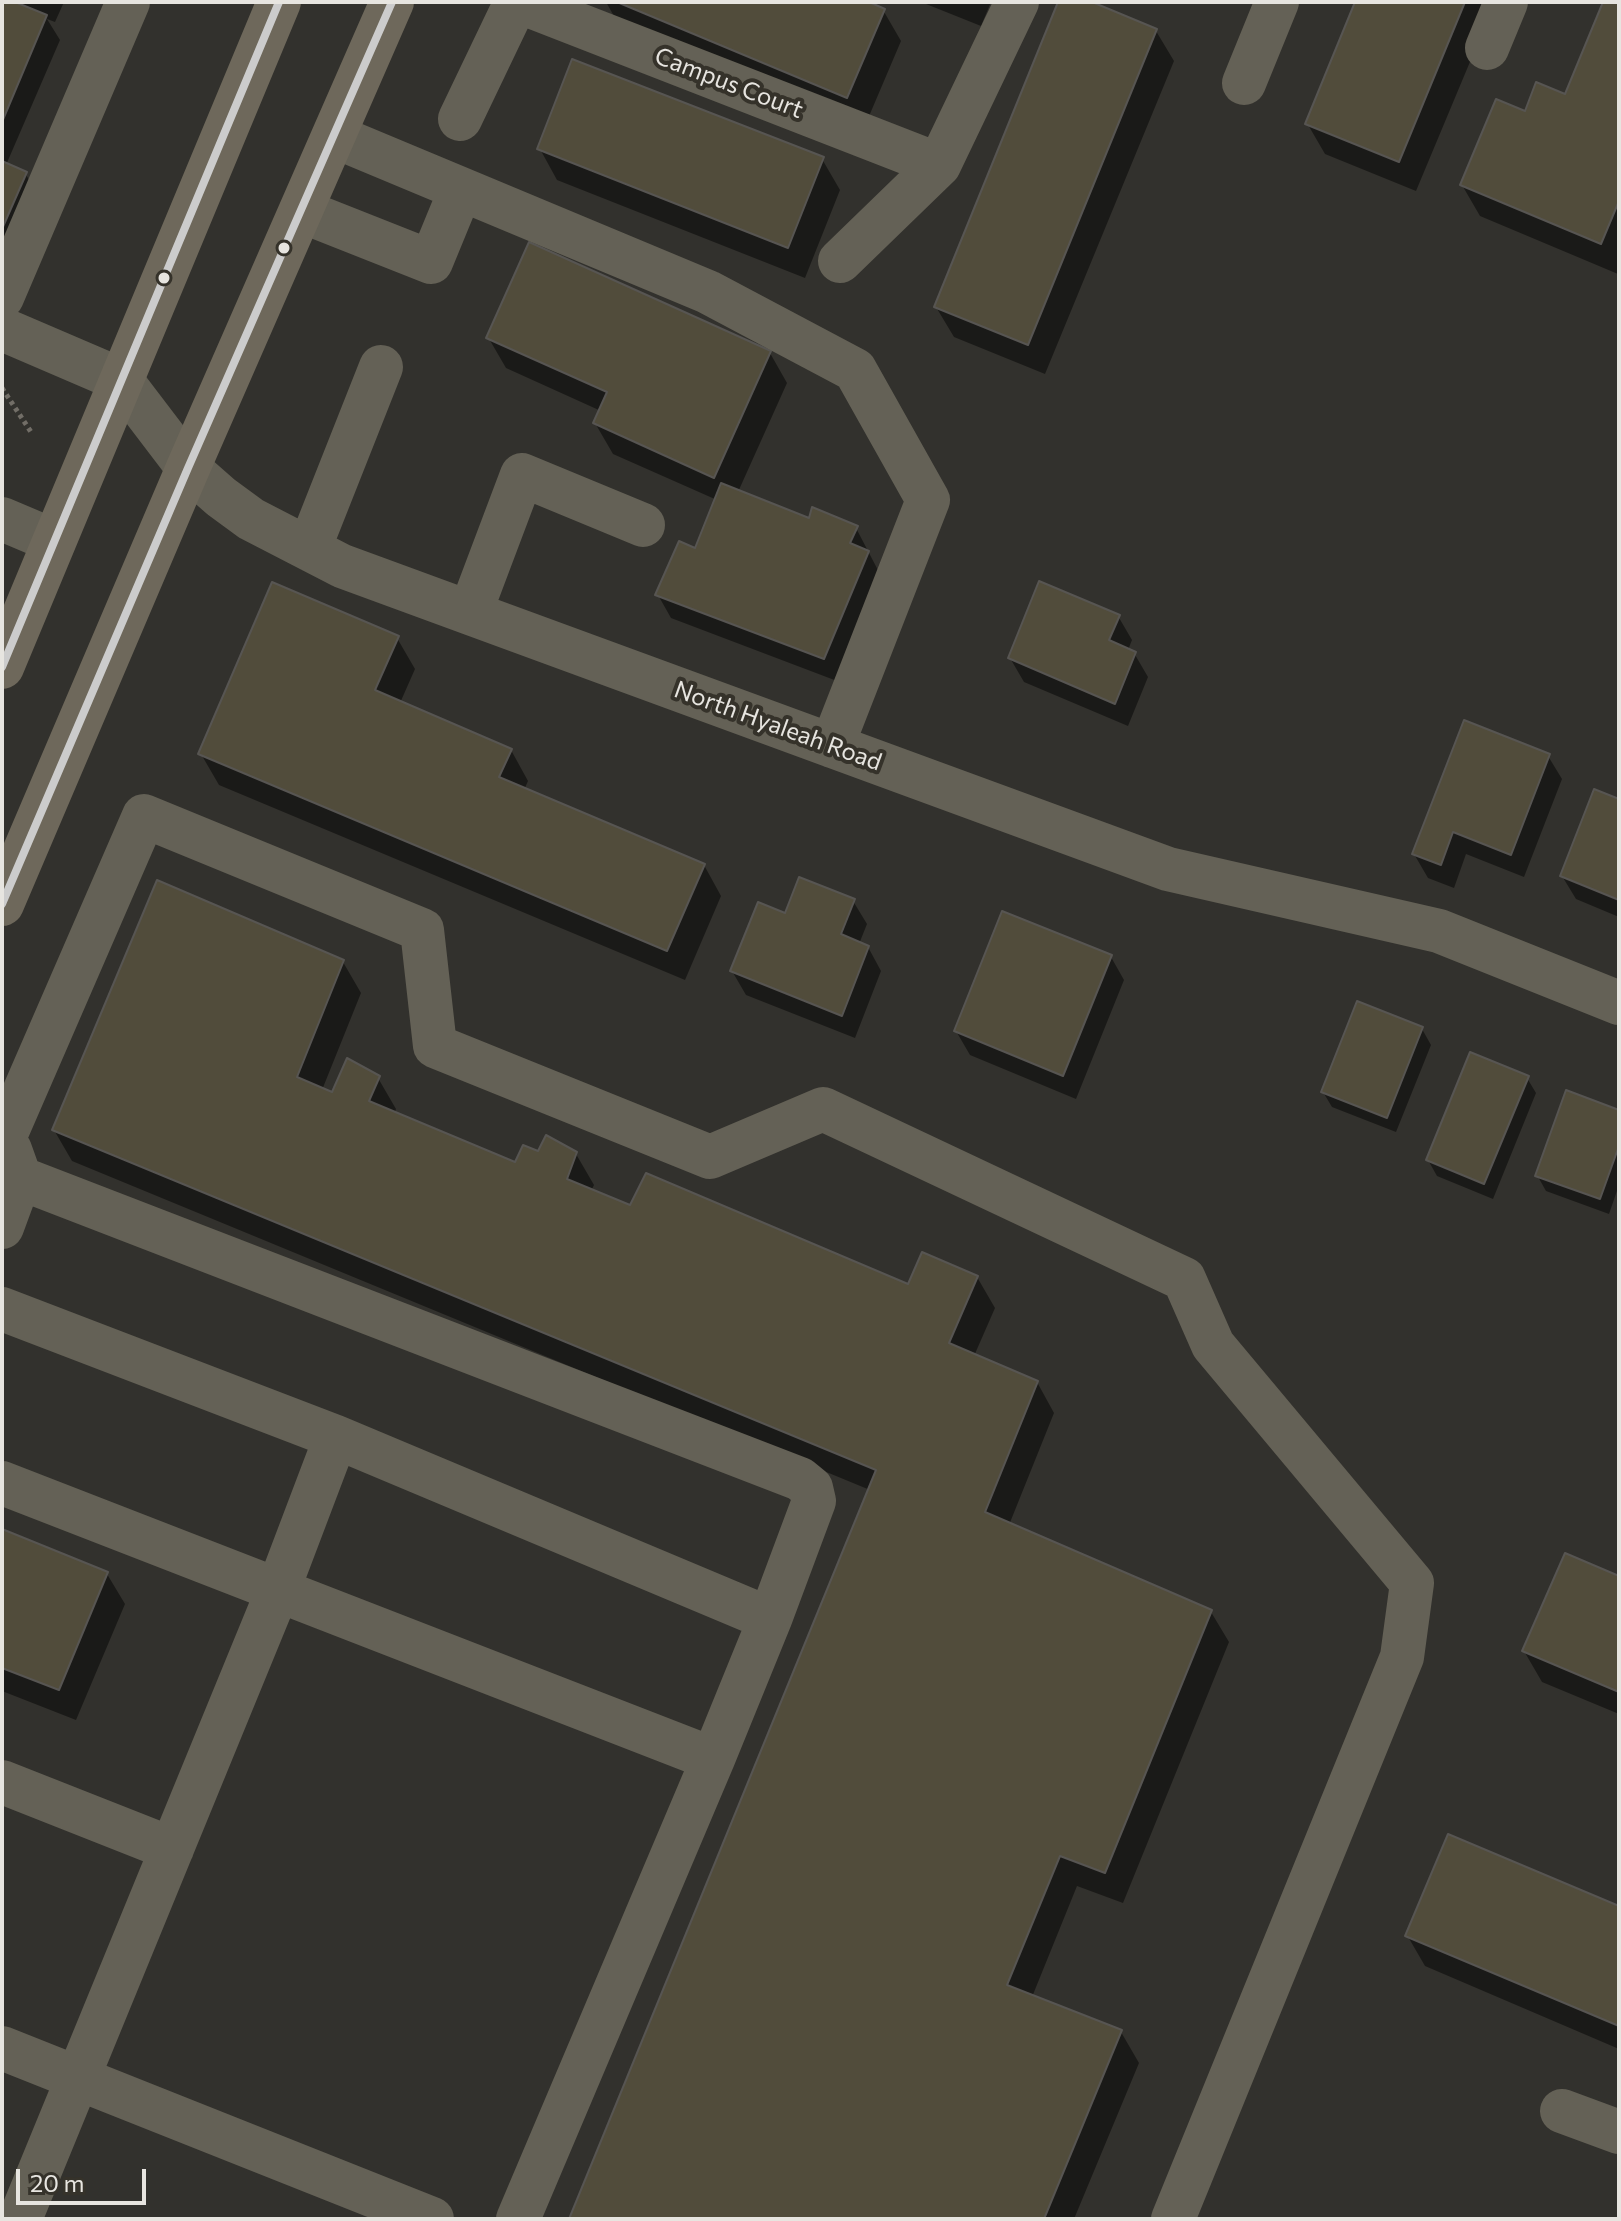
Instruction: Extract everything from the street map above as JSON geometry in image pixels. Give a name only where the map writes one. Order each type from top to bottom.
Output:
[{"type":"main road","points":[[2,667],[279,2]]},
{"type":"main road","points":[[2,904],[392,2]]},
{"type":"street","points":[[2,297],[128,2]]},
{"type":"street","points":[[460,119],[518,2]]},
{"type":"street","name":"Campus Court","points":[[518,2],[939,165]]},
{"type":"street","points":[[840,261],[939,165],[1017,2]]},
{"type":"street","points":[[1244,83],[1277,2]]},
{"type":"street","points":[[1487,48],[1506,2]]},
{"type":"street","points":[[334,136],[708,292],[855,370],[928,500],[832,746]]},
{"type":"street","points":[[302,211],[431,262],[461,189]]},
{"type":"street","name":"North Hyaleah Road","points":[[2,329],[121,380],[188,468],[251,519],[342,566],[1168,869],[1439,931],[1619,1003]]},
{"type":"street","points":[[309,549],[381,367]]},
{"type":"street","points":[[470,613],[522,475],[643,525]]},
{"type":"street","points":[[2,519],[54,541]]},
{"type":"street","points":[[2,1227],[20,1178],[3,1136],[144,816],[422,930],[435,1046],[710,1157],[823,1109],[1184,1279],[1213,1345],[1412,1583],[1402,1657],[1173,2219]]},
{"type":"street","points":[[20,1178],[800,1479],[811,1488],[814,1501],[770,1619],[518,2219]]},
{"type":"street","points":[[2,1309],[336,1437],[770,1619]]},
{"type":"street","points":[[20,2219],[278,1590],[336,1437]]},
{"type":"street","points":[[2,1483],[713,1759]]},
{"type":"street","points":[[2,1782],[172,1849]]},
{"type":"street","points":[[2,2048],[432,2219]]},
{"type":"street","points":[[1562,2111],[1619,2132]]},
{"type":"path","points":[[2,388],[31,432]]},
{"type":"building","points":[[2,2],[15,2],[47,15],[2,122]]},
{"type":"building","points":[[617,2],[869,2],[885,9],[847,98]]},
{"type":"building","points":[[1058,2],[1092,2],[1157,29],[1028,345],[934,307]]},
{"type":"building","points":[[1355,2],[1465,2],[1399,162],[1305,124]]},
{"type":"building","points":[[1603,2],[1619,2],[1619,201],[1601,244],[1460,185],[1496,99],[1525,111],[1536,82],[1565,94]]},
{"type":"building","points":[[572,59],[824,157],[788,248],[537,149]]},
{"type":"building","points":[[2,161],[27,172],[2,229]]},
{"type":"building","points":[[529,242],[771,351],[714,478],[593,423],[607,392],[486,338]]},
{"type":"building","points":[[721,483],[809,518],[812,507],[858,526],[850,543],[869,551],[824,659],[655,595],[679,541],[695,548]]},
{"type":"building","points":[[1039,581],[1120,615],[1109,640],[1136,652],[1115,704],[1008,658]]},
{"type":"building","points":[[272,582],[399,636],[375,690],[512,749],[499,777],[705,864],[667,951],[198,754]]},
{"type":"building","points":[[1464,720],[1550,754],[1511,855],[1453,832],[1441,865],[1412,854]]},
{"type":"building","points":[[1594,789],[1619,799],[1619,900],[1560,876]]},
{"type":"building","points":[[799,877],[855,899],[841,934],[869,946],[842,1016],[730,971],[758,902],[785,913]]},
{"type":"building","points":[[157,880],[344,960],[297,1077],[332,1092],[347,1058],[380,1076],[369,1101],[515,1162],[523,1145],[538,1151],[546,1135],[577,1152],[567,1179],[630,1205],[646,1173],[908,1284],[922,1252],[978,1276],[949,1343],[1038,1381],[985,1512],[1212,1610],[1105,1873],[1060,1856],[1007,1985],[1122,2030],[1044,2219],[569,2219],[876,1470],[52,1130]]},
{"type":"building","points":[[1002,911],[1112,955],[1063,1076],[954,1031]]},
{"type":"building","points":[[1357,1001],[1423,1027],[1387,1118],[1321,1092]]},
{"type":"building","points":[[1470,1052],[1529,1076],[1484,1184],[1426,1160]]},
{"type":"building","points":[[1566,1090],[1619,1110],[1619,1146],[1600,1199],[1535,1176]]},
{"type":"building","points":[[2,1529],[108,1572],[59,1690],[2,1668]]},
{"type":"building","points":[[1565,1553],[1619,1576],[1619,1692],[1522,1651]]},
{"type":"building","points":[[1448,1834],[1619,1906],[1619,2026],[1405,1936]]},
{"type":"transit line","points":[[2,667],[279,2]]},
{"type":"transit line","points":[[2,904],[392,2]]}]
